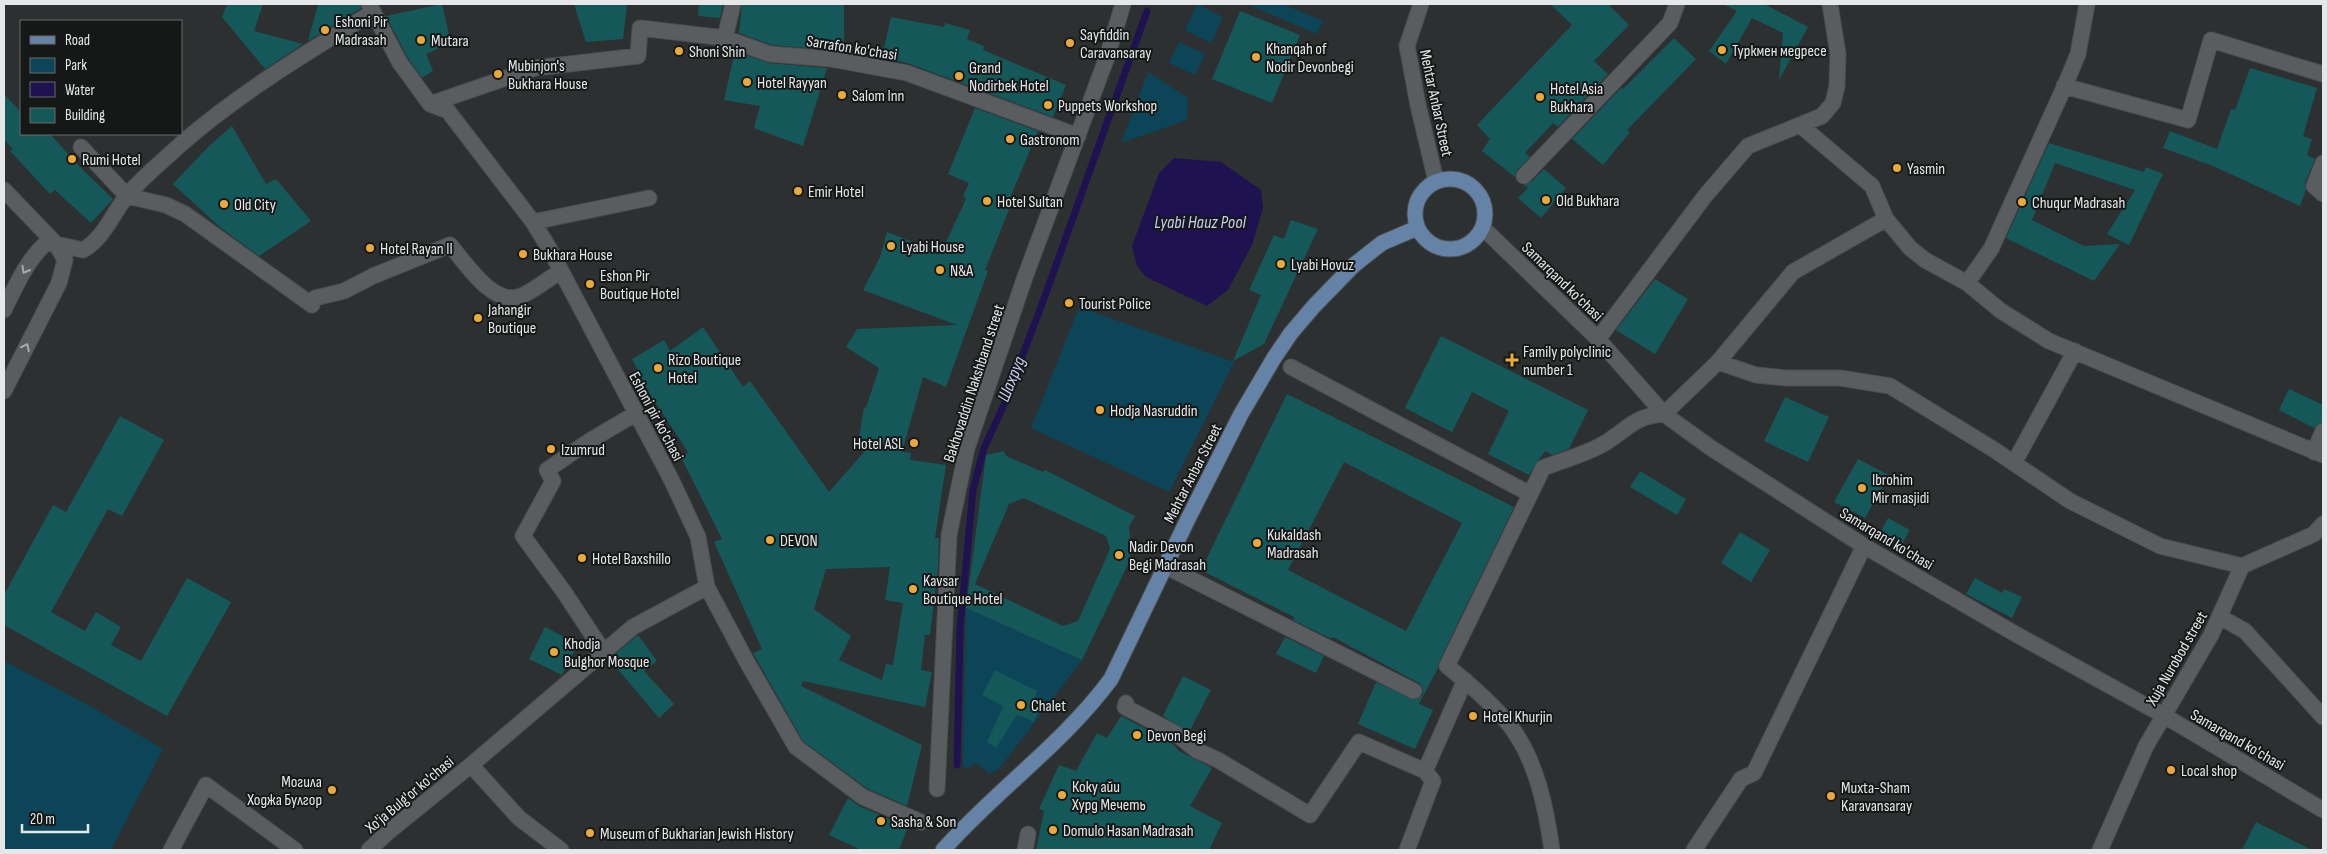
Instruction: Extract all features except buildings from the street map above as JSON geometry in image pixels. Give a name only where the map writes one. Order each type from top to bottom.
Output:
[{"type":"main road","points":[[1450,178],[1464,181],[1475,189],[1483,201],[1486,214],[1483,228],[1475,240],[1464,248],[1450,250],[1436,248],[1425,240],[1417,228],[1414,215],[1417,201],[1425,189],[1436,181],[1450,178]]},
{"type":"main road","name":"Mehtar Anbar Street","points":[[943,850],[1033,764],[1098,696],[1111,679],[1241,414],[1291,333],[1354,265],[1382,243],[1417,228]]},
{"type":"street","points":[[726,38],[733,4]]},
{"type":"street","name":"Bakhovaddin Nakshband street","points":[[937,789],[949,535],[968,448],[1025,277],[1110,49],[1123,4]]},
{"type":"street","name":"Mehtar Anbar Street","points":[[1421,4],[1407,46],[1418,105],[1436,181]]},
{"type":"street","points":[[1524,176],[1670,23],[1677,4]]},
{"type":"street","points":[[1598,339],[1705,196],[1748,146],[1822,116],[1833,103],[1837,86],[1838,54],[1830,4]]},
{"type":"street","points":[[1967,283],[1991,249],[2078,54],[2088,4]]},
{"type":"street","points":[[4,310],[36,252],[48,242],[84,250],[93,245],[126,196],[182,144],[225,110],[371,8]]},
{"type":"street","name":"Eshoni pir ko'chasi","points":[[371,8],[400,63],[430,104],[448,112],[534,222],[672,481],[698,537],[707,587],[747,662],[796,747],[863,797],[921,822]]},
{"type":"street","name":"Sarrafon ko'chasi","points":[[430,104],[535,68],[638,56],[640,28],[726,38],[770,54],[831,59],[907,73],[1078,136]]},
{"type":"street","points":[[2064,86],[2188,120],[2211,40],[2323,74]]},
{"type":"street","points":[[1800,125],[1872,186],[1886,218],[1897,234],[1925,260],[1967,283],[2001,311],[2049,341],[2318,454],[2323,431]]},
{"type":"street","points":[[81,147],[126,196],[166,205],[186,214],[312,306],[315,298],[344,292],[374,276],[450,245],[482,283],[495,293],[506,297],[518,297],[561,271]]},
{"type":"street","points":[[2323,163],[2314,186],[2323,194]]},
{"type":"street","points":[[4,190],[56,244],[64,260],[59,283],[4,391]]},
{"type":"street","points":[[534,222],[649,198]]},
{"type":"street","points":[[1552,850],[1548,818],[1534,770],[1511,727],[1465,680],[1447,666],[1543,468],[1604,443],[1625,427],[1646,415],[1664,414],[1718,362],[1793,272],[1886,218]]},
{"type":"street","name":"Samarqand ko'chasi","points":[[1483,228],[1598,339],[1664,414],[1711,448],[1864,546],[2012,632],[2162,715],[2323,810]]},
{"type":"street","points":[[2014,463],[2075,352]]},
{"type":"street","points":[[1718,362],[1756,375],[1786,378],[1840,378],[1890,386],[2014,463],[2070,501],[2160,546],[2242,566],[2314,534],[2323,524]]},
{"type":"street","points":[[1291,368],[1530,494]]},
{"type":"street","points":[[603,651],[564,592],[523,536],[553,481],[547,470],[635,414]]},
{"type":"street","points":[[1694,850],[1741,779],[1754,774],[1864,546]]},
{"type":"street","points":[[1165,566],[1414,691]]},
{"type":"street","name":"Xuja Nurobod street","points":[[2100,850],[2146,746],[2162,715],[2211,635],[2242,566]]},
{"type":"street","name":"Xo'ja Bulg'or ko'chasi","points":[[369,850],[633,627],[707,587]]},
{"type":"street","points":[[2220,617],[2245,631],[2323,717]]},
{"type":"street","points":[[1425,771],[1465,680]]},
{"type":"street","points":[[1126,703],[1125,707],[1175,733],[1196,750],[1218,760],[1310,815],[1359,742],[1425,771],[1433,781],[1407,850]]},
{"type":"street","name":"Xo'ja Bulg'or ko'chasi","points":[[471,765],[519,818],[562,850]]},
{"type":"street","points":[[171,850],[206,785],[296,850]]},
{"type":"street","points":[[1025,850],[1028,834]]},
{"type":"green space","points":[[1197,4],[1223,17],[1211,43],[1185,30]]},
{"type":"green space","points":[[1247,4],[1283,4],[1323,21],[1317,34]]},
{"type":"green space","points":[[1179,42],[1205,54],[1195,75],[1169,63]]},
{"type":"green space","points":[[1148,72],[1188,98],[1187,120],[1121,143]]},
{"type":"green space","points":[[1079,307],[1234,362],[1169,492],[1031,428]]},
{"type":"green space","points":[[966,608],[1082,660],[999,769],[989,774],[976,763],[967,768],[963,766]]},
{"type":"green space","points":[[4,661],[90,706],[163,749],[111,850],[4,850]]},
{"type":"water","name":"Lyabi Hauz Pool","points":[[1174,158],[1221,162],[1261,190],[1263,208],[1252,245],[1228,290],[1207,306],[1146,277],[1137,266],[1132,246],[1159,173]]},
{"type":"waterway","name":"Шахруд","points":[[957,765],[960,628],[973,490],[984,448],[1003,407],[1045,296],[1147,11]]},
{"type":"place","name":"Eshoni Pir Madrasah","points":[[325,30]]},
{"type":"place","name":"Mutara","points":[[421,40]]},
{"type":"place","name":"Sayfiddin Caravansaray","points":[[1070,43]]},
{"type":"place","name":"Туркмен медресе","points":[[1722,50]]},
{"type":"place","name":"Shoni Shin","points":[[679,51]]},
{"type":"place","name":"Khanqah of Nodir Devonbegi","points":[[1256,57]]},
{"type":"place","name":"Mubinjon's Bukhara House","points":[[498,74]]},
{"type":"place","name":"Grand Nodirbek Hotel","points":[[959,76]]},
{"type":"place","name":"Hotel Rayyan","points":[[747,82]]},
{"type":"place","name":"Salom Inn","points":[[842,95]]},
{"type":"place","name":"Hotel Asia Bukhara","points":[[1540,97]]},
{"type":"place","name":"Puppets Workshop","points":[[1048,105]]},
{"type":"place","name":"Gastronom","points":[[1010,139]]},
{"type":"place","name":"Rumi Hotel","points":[[72,159]]},
{"type":"place","name":"Yasmin","points":[[1897,168]]},
{"type":"place","name":"Emir Hotel","points":[[798,191]]},
{"type":"place","name":"Old Bukhara","points":[[1546,200]]},
{"type":"place","name":"Hotel Sultan","points":[[987,201]]},
{"type":"place","name":"Chuqur Madrasah","points":[[2022,202]]},
{"type":"place","name":"Old City","points":[[224,204]]},
{"type":"place","name":"Lyabi House","points":[[891,246]]},
{"type":"place","name":"Hotel Rayan II","points":[[370,248]]},
{"type":"place","name":"Bukhara House","points":[[523,254]]},
{"type":"place","name":"Lyabi Hovuz","points":[[1281,264]]},
{"type":"place","name":"N&A","points":[[940,270]]},
{"type":"place","name":"Eshon Pir Boutique Hotel","points":[[590,284]]},
{"type":"place","name":"Tourist Police","points":[[1069,303]]},
{"type":"place","name":"Jahangir Boutique","points":[[478,318]]},
{"type":"place","name":"Family polyclinic number 1","points":[[1512,360]]},
{"type":"place","name":"Rizo Boutique Hotel","points":[[658,368]]},
{"type":"place","name":"Hodja Nasruddin","points":[[1100,410]]},
{"type":"place","name":"Hotel ASL","points":[[914,443]]},
{"type":"place","name":"Izumrud","points":[[551,449]]},
{"type":"place","name":"Ibrohim Mir masjidi","points":[[1862,488]]},
{"type":"place","name":"DEVON","points":[[770,540]]},
{"type":"place","name":"Kukaldash Madrasah","points":[[1257,543]]},
{"type":"place","name":"Nadir Devon Begi Madrasah","points":[[1119,555]]},
{"type":"place","name":"Hotel Baxshillo","points":[[582,558]]},
{"type":"place","name":"Kavsar Boutique Hotel","points":[[913,589]]},
{"type":"place","name":"Khodja Bulghor Mosque","points":[[554,652]]},
{"type":"place","name":"Chalet","points":[[1021,705]]},
{"type":"place","name":"Hotel Khurjin","points":[[1473,716]]},
{"type":"place","name":"Devon Begi","points":[[1137,735]]},
{"type":"place","name":"Local shop","points":[[2171,770]]},
{"type":"place","name":"Могила Ходжа Булгор","points":[[332,790]]},
{"type":"place","name":"Коку айи Хурд Мечеть","points":[[1062,795]]},
{"type":"place","name":"Muxta-Sham Karavansaray","points":[[1831,796]]},
{"type":"place","name":"Sasha & Son","points":[[881,821]]},
{"type":"place","name":"Domulo Hasan Madrasah","points":[[1053,830]]},
{"type":"place","name":"Museum of Bukharian Jewish History","points":[[590,833]]}]
